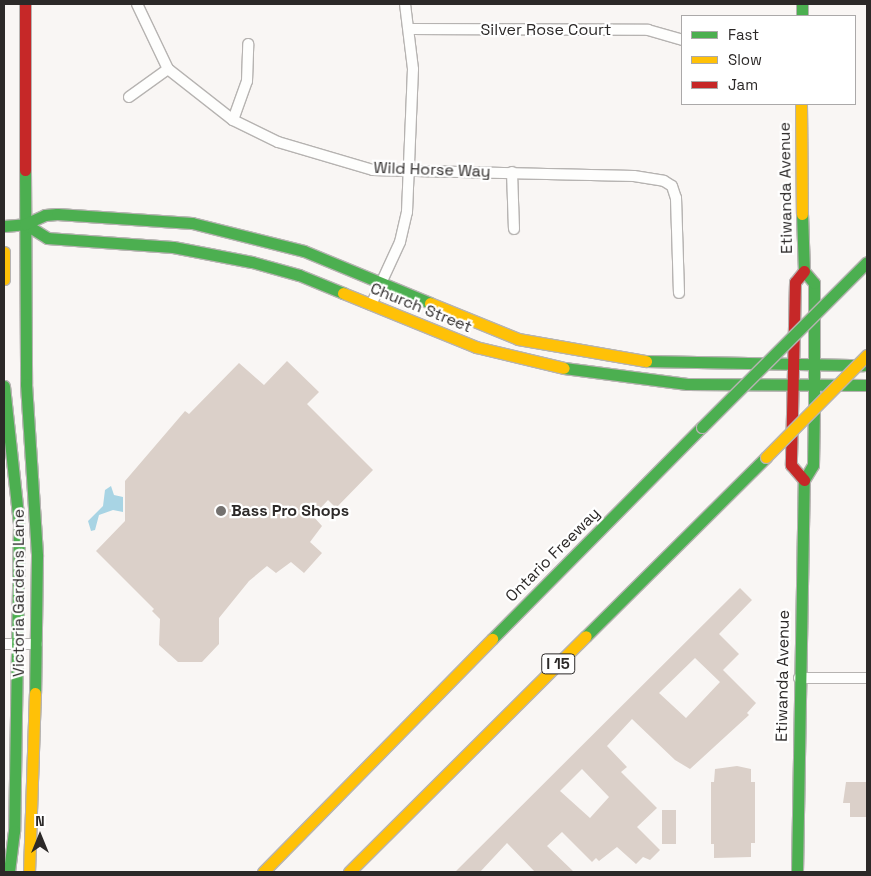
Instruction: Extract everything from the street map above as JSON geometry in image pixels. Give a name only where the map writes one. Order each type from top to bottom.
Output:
[{"type":"main road","name":"Victoria Gardens Lane","points":[[25,4],[26,384],[38,556],[37,644],[29,872]]},
{"type":"main road","name":"Etiwanda Avenue","points":[[797,872],[804,480],[813,465],[814,283],[804,271],[799,151],[801,105]]},
{"type":"main road","name":"Church Street","points":[[4,226],[25,224],[45,215],[57,214],[192,223],[304,252],[518,339],[641,361],[867,365]]},
{"type":"main road","name":"Church Street","points":[[25,224],[47,238],[114,241],[215,254],[299,275],[476,347],[545,366],[687,384],[867,385]]},
{"type":"main road","points":[[4,252],[4,279]]},
{"type":"main road","name":"Ontario Freeway","points":[[263,872],[702,426],[867,262]]},
{"type":"main road","name":"Etiwanda Avenue","points":[[804,271],[795,282],[791,465],[804,480]]},
{"type":"main road","name":"I 15","points":[[349,872],[867,356]]},
{"type":"main road","name":"Victoria Gardens Lane","points":[[4,386],[19,524],[14,831],[9,872]]},
{"type":"street","name":"Wild Horse Way","points":[[137,4],[168,69],[233,120],[278,142],[373,170],[512,172],[653,178],[672,186],[677,208],[679,293]]},
{"type":"street","points":[[370,305],[400,242],[407,212],[413,69],[405,4]]},
{"type":"street","name":"Silver Rose Court","points":[[409,30],[648,30],[681,40]]},
{"type":"street","points":[[233,120],[247,81],[248,44]]},
{"type":"street","points":[[129,97],[168,69]]},
{"type":"street","points":[[512,172],[514,229]]},
{"type":"street","points":[[4,644],[37,644]]},
{"type":"street","points":[[799,678],[867,678]]},
{"type":"water","points":[[111,486],[114,495],[123,497],[123,512],[113,510],[99,515],[95,530],[91,531],[88,521],[103,506],[105,490]]},
{"type":"building","name":"Bass Pro Shops","points":[[287,361],[319,392],[307,404],[373,470],[336,508],[328,500],[313,516],[322,526],[310,542],[322,553],[304,573],[291,562],[276,573],[267,566],[249,581],[219,618],[219,644],[202,662],[178,662],[159,645],[160,619],[152,611],[154,609],[96,551],[125,521],[125,481],[185,411],[189,414],[239,363],[264,385]]},
{"type":"building","points":[[740,588],[752,600],[719,634],[739,654],[723,670],[756,703],[747,713],[749,715],[690,769],[675,760],[632,719],[607,746],[627,767],[621,772],[657,808],[637,827],[660,850],[650,860],[643,857],[636,864],[617,847],[599,861],[596,858],[592,862],[562,832],[547,846],[574,872],[535,872],[507,843],[480,872],[455,872]],"holes":[[[695,658],[720,682],[686,718],[659,693]],[[582,769],[609,797],[590,818],[560,791]]]},
{"type":"building","points":[[737,766],[751,769],[751,782],[755,782],[755,843],[751,843],[751,857],[714,858],[714,844],[711,844],[711,782],[714,782],[715,769]]},
{"type":"building","points":[[846,782],[867,782],[867,817],[850,817],[850,803],[843,803]]},
{"type":"building","points":[[662,810],[676,810],[676,844],[662,844]]},
{"type":"traffic: fast","points":[[802,4],[802,15]]},
{"type":"traffic: fast","points":[[25,170],[26,384],[37,556],[35,693]]},
{"type":"traffic: fast","points":[[4,226],[25,224],[45,215],[57,214],[192,223],[304,251],[430,303]]},
{"type":"traffic: fast","points":[[797,872],[804,480],[813,465],[814,405],[814,283],[804,271],[802,214]]},
{"type":"traffic: fast","points":[[25,224],[47,238],[173,247],[252,262],[299,275],[343,293]]},
{"type":"traffic: fast","points":[[702,427],[867,262]]},
{"type":"traffic: fast","points":[[646,361],[863,365]]},
{"type":"traffic: fast","points":[[564,368],[687,384],[867,385]]},
{"type":"traffic: fast","points":[[4,386],[19,524],[14,831],[9,872]]},
{"type":"traffic: fast","points":[[492,639],[702,427]]},
{"type":"traffic: fast","points":[[586,636],[766,457]]},
{"type":"traffic: slow","points":[[801,105],[802,214]]},
{"type":"traffic: slow","points":[[4,252],[4,279]]},
{"type":"traffic: slow","points":[[343,293],[476,347],[564,368]]},
{"type":"traffic: slow","points":[[430,303],[518,339],[646,361]]},
{"type":"traffic: slow","points":[[766,457],[867,355]]},
{"type":"traffic: slow","points":[[349,872],[586,636]]},
{"type":"traffic: slow","points":[[263,872],[492,639]]},
{"type":"traffic: slow","points":[[29,872],[35,693]]},
{"type":"traffic: jam","points":[[25,4],[25,170]]},
{"type":"traffic: jam","points":[[804,271],[795,282],[791,465],[804,480]]},
{"type":"place","name":"Bass Pro Shops","points":[[221,511]]}]
